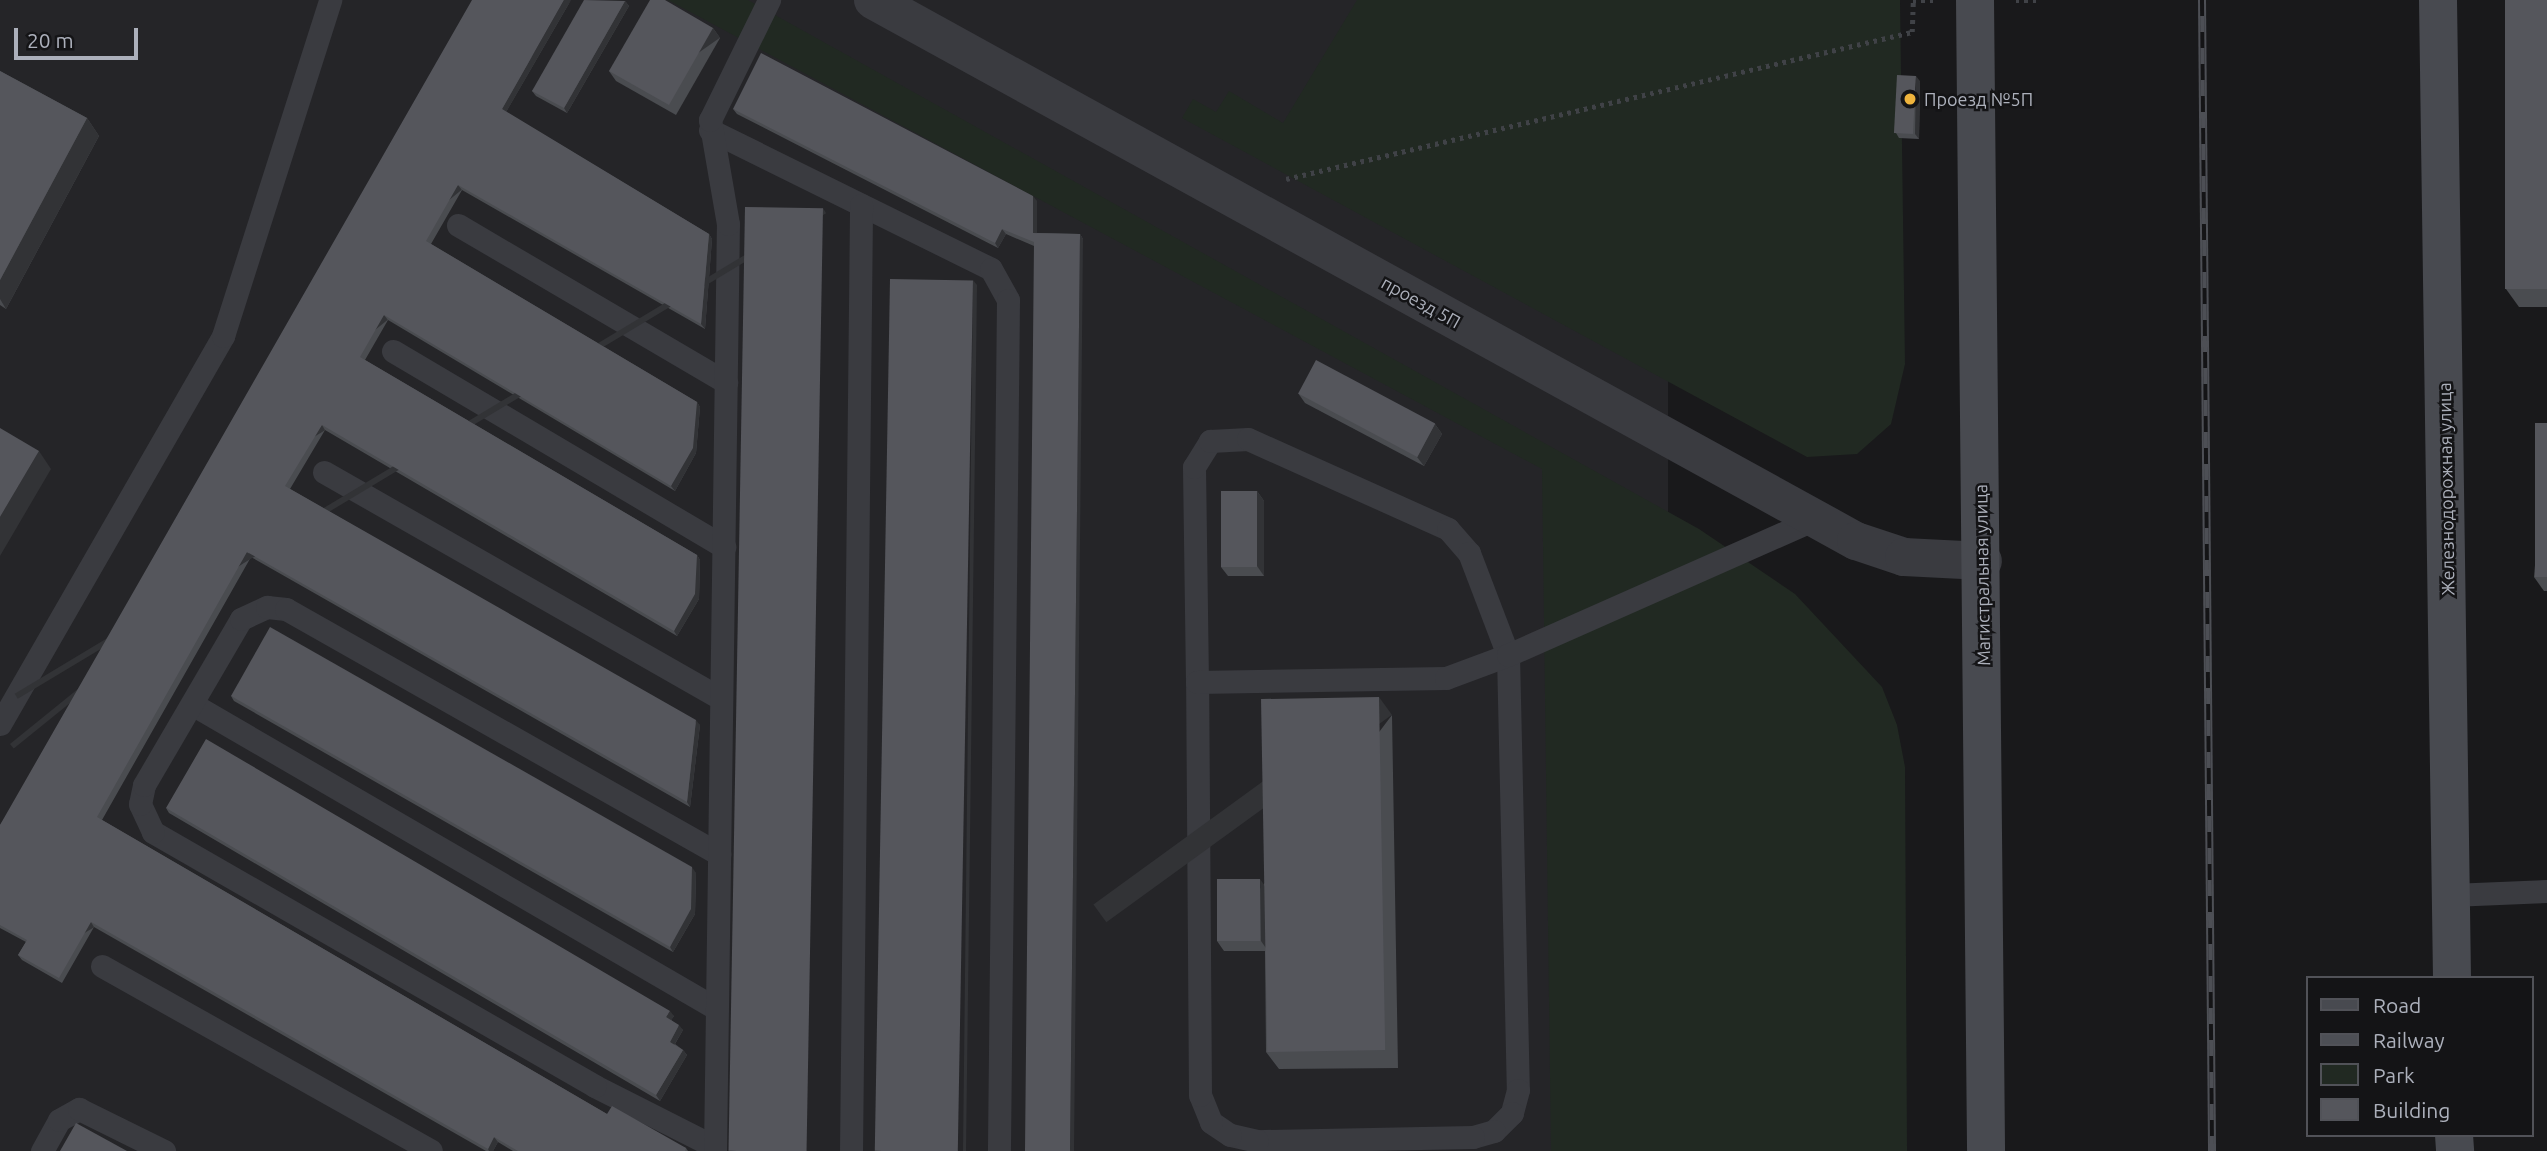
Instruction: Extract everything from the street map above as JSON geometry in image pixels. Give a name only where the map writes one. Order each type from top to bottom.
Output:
[{"type":"main road","name":"Магистральная улица","points":[[1975,0],[1983,561],[1986,1151]]},
{"type":"main road","name":"Железнодорожная улица","points":[[2438,0],[2452,976]]},
{"type":"street","name":"проезд 5П","points":[[873,0],[1815,519],[1904,557],[1983,561]]},
{"type":"lane","points":[[0,724],[223,336],[330,0]]},
{"type":"lane","points":[[719,854],[286,609],[267,607],[242,619],[144,785],[141,812],[153,832],[595,1086],[715,1149],[728,224],[710,131],[713,110],[769,0]]},
{"type":"lane","points":[[710,131],[991,269],[1008,300],[999,1151]]},
{"type":"lane","points":[[851,1151],[861,205]]},
{"type":"lane","points":[[458,225],[726,382]]},
{"type":"lane","points":[[393,351],[724,547]]},
{"type":"lane","points":[[1228,437],[1248,439],[1448,529],[1469,553],[1508,655],[1518,1090],[1512,1113],[1493,1131],[1473,1138],[1257,1140],[1230,1135],[1211,1122],[1200,1094],[1196,682],[1194,467],[1210,441],[1228,437]]},
{"type":"lane","points":[[324,472],[721,698]]},
{"type":"lane","points":[[1196,682],[1446,678],[1508,655],[1815,519]]},
{"type":"lane","points":[[192,705],[717,1009]]},
{"type":"lane","points":[[2451,895],[2547,891]]},
{"type":"lane","points":[[102,966],[431,1151]]},
{"type":"lane","points":[[42,1151],[59,1120],[79,1109],[164,1151]]},
{"type":"path","points":[[1225,194],[1912,32],[1913,1]]},
{"type":"shaded area","points":[[0,0],[1668,0],[1668,1151],[0,1151]]},
{"type":"green space","points":[[668,0],[748,0],[1699,529],[1795,594],[1882,687],[1897,725],[1905,767],[1907,1151],[1551,1151],[1542,469]]},
{"type":"green space","points":[[1357,0],[1900,0],[1905,364],[1891,424],[1857,454],[1807,457],[1182,118],[1193,99],[1216,112],[1229,91],[1283,123]]},
{"type":"building","points":[[472,0],[564,0],[502,109],[709,234],[701,324],[458,185],[426,241],[697,402],[693,448],[671,486],[384,315],[360,357],[697,555],[695,594],[674,631],[322,425],[285,486],[696,720],[687,802],[247,552],[97,817],[607,1114],[612,1106],[686,1148],[685,1151],[518,1151],[494,1137],[488,1149],[91,922],[59,978],[18,955],[27,940],[0,925],[0,825]]},
{"type":"building","points":[[584,0],[625,1],[564,108],[532,91]]},
{"type":"building","points":[[650,0],[665,0],[713,28],[669,105],[609,71]]},
{"type":"building","points":[[2505,0],[2547,0],[2547,289],[2505,289]]},
{"type":"building","points":[[761,53],[1033,196],[1033,233],[1080,234],[1070,1151],[1025,1151],[1034,242],[1002,229],[995,243],[733,109]]},
{"type":"building","points":[[0,71],[87,118],[0,280]]},
{"type":"building","points":[[1897,75],[1916,76],[1913,134],[1894,133]]},
{"type":"building","points":[[745,207],[823,208],[807,1151],[729,1151]]},
{"type":"building","points":[[890,279],[973,280],[958,1151],[875,1151]]},
{"type":"building","points":[[1316,360],[1435,423],[1417,457],[1298,394]]},
{"type":"building","points":[[2535,423],[2547,423],[2547,577],[2535,577]]},
{"type":"building","points":[[0,428],[39,451],[0,517]]},
{"type":"building","points":[[1221,491],[1257,491],[1257,567],[1221,567]]},
{"type":"building","points":[[270,627],[692,867],[691,909],[670,947],[231,696]]},
{"type":"building","points":[[1379,697],[1385,1050],[1267,1052],[1261,699]]},
{"type":"building","points":[[206,739],[670,1011],[666,1017],[679,1025],[670,1042],[683,1050],[656,1095],[166,808]]},
{"type":"building","points":[[1217,879],[1260,879],[1260,941],[1217,941]]},
{"type":"building","points":[[76,1123],[127,1151],[60,1151]]},
{"type":"railway","points":[[2202,0],[2212,1151]]},
{"type":"place","name":"Проезд №5П","points":[[1910,99]]}]
